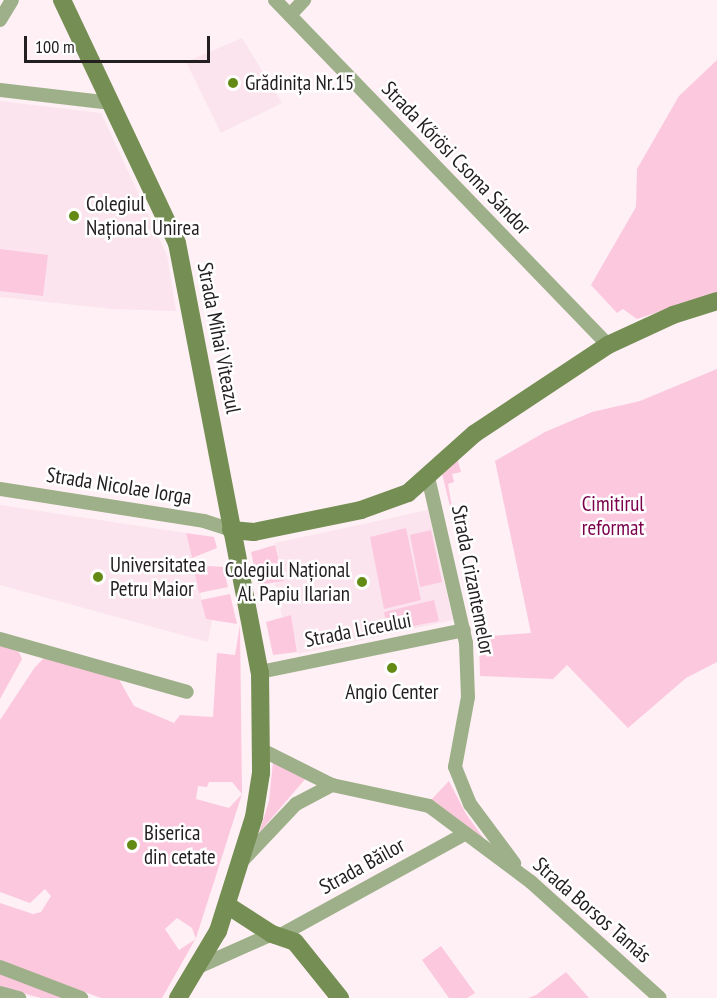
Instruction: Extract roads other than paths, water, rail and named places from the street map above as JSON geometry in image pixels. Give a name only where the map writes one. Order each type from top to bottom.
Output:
[{"type":"main road","name":"Strada Mihai Viteazul","points":[[62,0],[177,243],[186,274],[231,530],[261,672],[262,750],[259,795],[241,863],[214,940],[178,998]]},
{"type":"main road","points":[[231,530],[254,532],[361,510],[408,493],[474,434],[608,345],[663,319],[717,301]]},
{"type":"main road","points":[[227,904],[276,935],[296,942],[340,998]]},
{"type":"street","name":"Strada Kőrösi Csoma Sándor","points":[[275,0],[608,345]]},
{"type":"street","points":[[290,15],[304,0]]},
{"type":"street","points":[[0,20],[14,1]]},
{"type":"street","points":[[0,90],[111,103]]},
{"type":"street","name":"Strada Crizantemelor","points":[[428,477],[464,630],[468,697],[456,755],[458,780],[488,832],[531,882]]},
{"type":"street","name":"Strada Nicolae Iorga","points":[[0,489],[204,521],[231,530]]},
{"type":"street","name":"Strada Liceului","points":[[261,672],[464,630]]},
{"type":"street","points":[[0,639],[187,692]]},
{"type":"street","name":"Strada Borsos Tamás","points":[[262,750],[332,785],[422,803],[531,882],[660,998]]},
{"type":"street","points":[[241,863],[296,804],[332,785]]},
{"type":"street","name":"Strada Băilor","points":[[198,967],[276,935],[466,833]]},
{"type":"street","points":[[0,967],[81,998]]},
{"type":"street","points":[[0,993],[19,998]]},
{"type":"place","name":"Grădinița Nr.15","points":[[233,83]]},
{"type":"place","name":"Colegiul Național Unirea","points":[[74,216]]},
{"type":"place","name":"Universitatea Petru Maior","points":[[98,577]]},
{"type":"place","name":"Colegiul Național Al. Papiu Ilarian","points":[[362,582]]},
{"type":"place","name":"Angio Center","points":[[392,668]]},
{"type":"place","name":"Biserica din cetate","points":[[132,845]]},
{"type":"park label","name":"Cimitirul reformat","points":[[613,516]]}]
